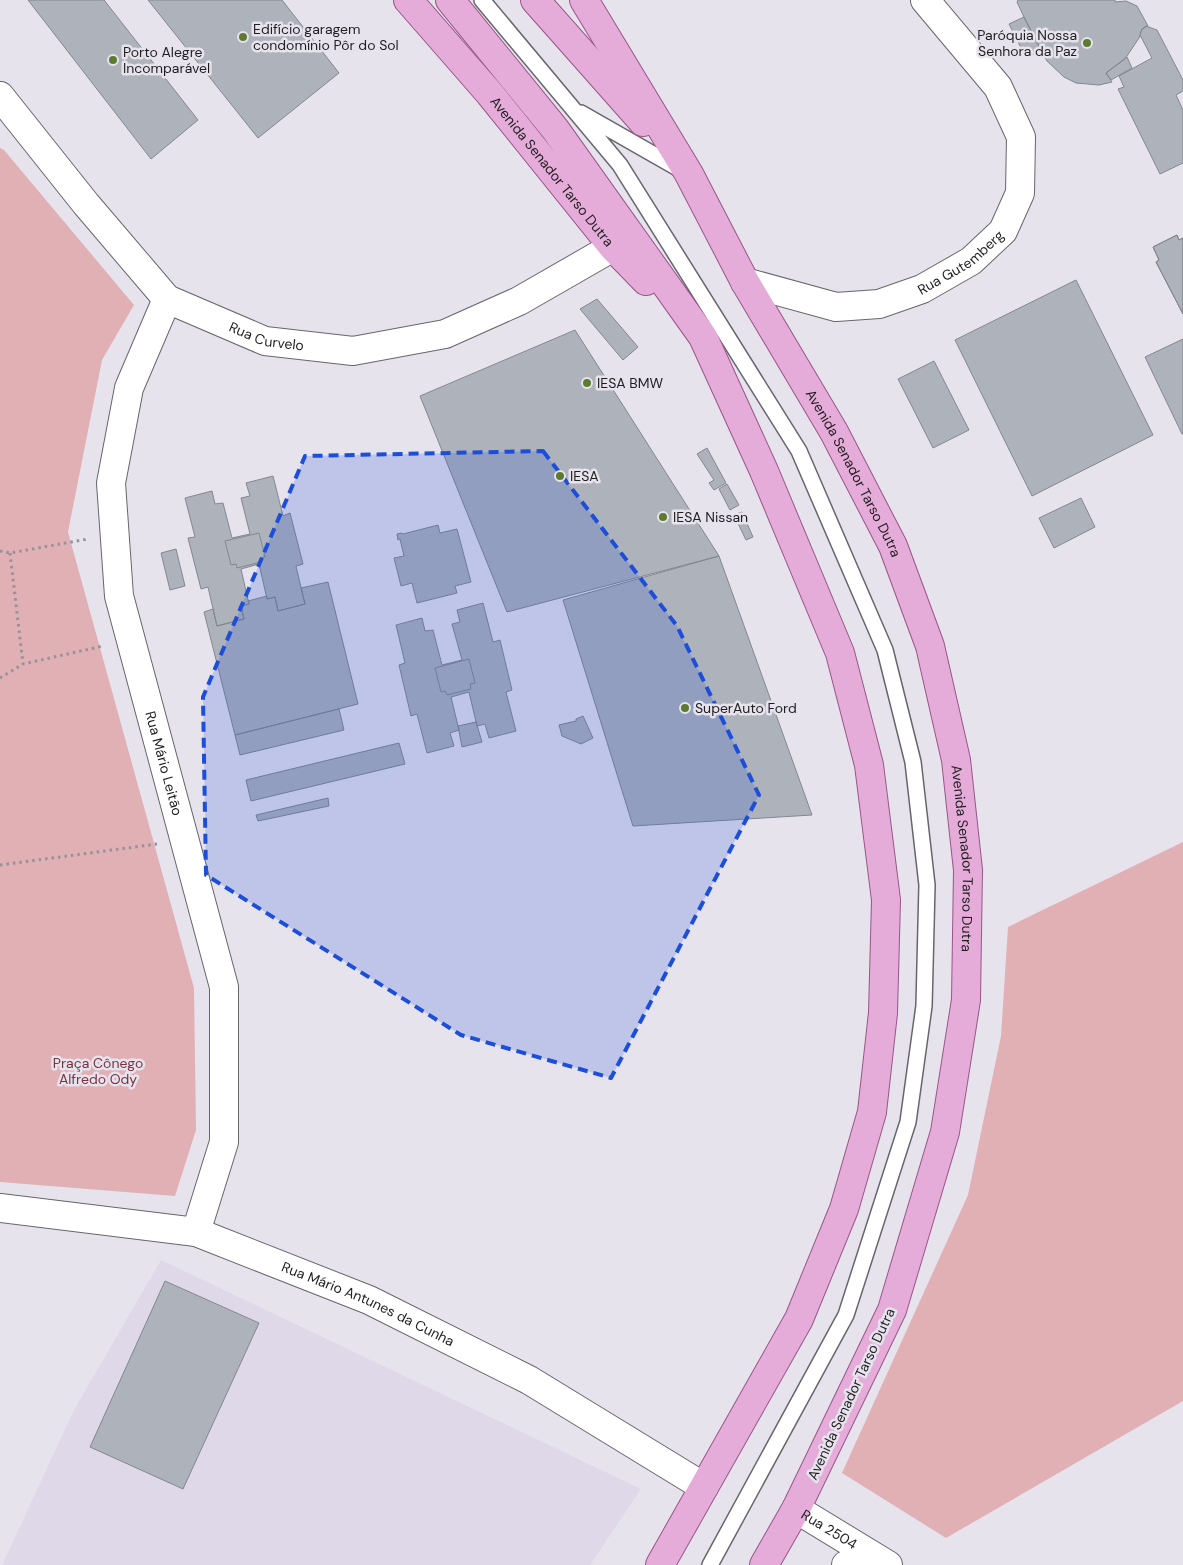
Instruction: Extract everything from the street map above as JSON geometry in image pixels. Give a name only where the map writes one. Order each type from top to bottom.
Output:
[{"type":"main road","name":"Avenida Senador Tarso Dutra","points":[[408,0],[490,94],[613,247],[703,337]]},
{"type":"main road","name":"Avenida Senador Tarso Dutra","points":[[450,0],[554,129],[703,337],[764,471],[840,653],[869,765],[886,900],[883,1013],[872,1112],[844,1209],[799,1319],[660,1565]]},
{"type":"main road","name":"Avenida Senador Tarso Dutra","points":[[535,0],[689,174]]},
{"type":"main road","name":"Avenida Senador Tarso Dutra","points":[[584,0],[689,174],[745,282],[834,432],[893,546],[930,646],[956,760],[968,870],[966,1000],[945,1132],[892,1310],[796,1509],[764,1565]]},
{"type":"street","name":"Rua Gutemberg","points":[[745,282],[836,307],[879,304],[922,289],[971,261],[1003,231],[1020,193],[1021,137],[998,87],[925,0]]},
{"type":"street","name":"Rua Curvelo","points":[[0,96],[86,204],[167,299],[265,341],[353,351],[445,334],[520,301],[613,247]]},
{"type":"street","name":"Rua Mário Leitão","points":[[167,299],[129,388],[110,483],[119,596],[224,987],[224,1142],[196,1232]]},
{"type":"street","name":"Rua Mário Antunes da Cunha","points":[[0,1208],[196,1232],[378,1304],[529,1380],[704,1487]]},
{"type":"street","name":"Rua 2504","points":[[796,1509],[888,1565]]},
{"type":"street","name":"Rua 2504","points":[[846,1565],[857,1565]]},
{"type":"lane","points":[[482,0],[620,164],[799,451],[885,650],[913,762],[927,885],[924,1006],[908,1122],[846,1314],[710,1565]]},
{"type":"lane","points":[[574,109],[689,174]]},
{"type":"path","points":[[0,551],[10,553],[114,534]]},
{"type":"path","points":[[10,553],[23,664]]},
{"type":"path","points":[[0,678],[23,664],[131,640]]},
{"type":"path","points":[[0,865],[185,840]]},
{"type":"highlighted area","points":[[543,451],[677,626],[759,795],[611,1078],[461,1035],[206,875],[203,697],[305,456]]},
{"type":"shaded area","points":[[161,1260],[641,1489],[590,1565],[2,1565],[74,1410]]},
{"type":"green space","name":"Praça Cônego Alfredo Ody","points":[[0,148],[4,150],[134,305],[102,360],[68,532],[194,988],[196,1130],[175,1196],[0,1182]]},
{"type":"green space","points":[[1183,842],[1183,1401],[946,1538],[842,1473],[968,1195],[1001,1036],[1008,927]]},
{"type":"building","name":"Porto Alegre Incomparável","points":[[28,0],[104,0],[198,120],[151,159]]},
{"type":"building","name":"Edifício garagem condomínio Pôr do Sol","points":[[148,0],[282,0],[339,73],[258,138]]},
{"type":"building","name":"Paróquia Nossa Senhora da Paz","points":[[1018,0],[1126,1],[1137,6],[1148,26],[1142,29],[1139,38],[1125,59],[1106,73],[1112,82],[1099,85],[1076,83],[1064,77],[1047,61],[1024,17],[1017,2]]},
{"type":"building","points":[[1024,17],[1041,51],[1026,58],[1009,24]]},
{"type":"building","points":[[1146,26],[1157,30],[1183,80],[1183,91],[1176,95],[1183,110],[1183,163],[1160,174],[1118,89],[1124,87],[1119,76],[1152,58],[1140,35],[1142,29]]},
{"type":"building","points":[[1127,57],[1132,68],[1111,80],[1106,73]]},
{"type":"building","points":[[1177,235],[1179,240],[1183,238],[1183,314],[1156,262],[1159,260],[1153,247]]},
{"type":"building","points":[[1177,235],[1179,240],[1183,238],[1183,314],[1156,262],[1159,260],[1153,247]]},
{"type":"building","points":[[1076,280],[1153,435],[1032,496],[955,340]]},
{"type":"building","points":[[597,299],[638,347],[623,360],[580,309]]},
{"type":"building","name":"IESA","points":[[575,330],[719,556],[507,612],[420,396]]},
{"type":"building","points":[[1183,339],[1183,434],[1182,434],[1145,357]]},
{"type":"building","points":[[934,361],[969,430],[933,448],[898,379]]},
{"type":"building","points":[[707,448],[726,483],[714,490],[709,483],[714,480],[697,454]]},
{"type":"building","points":[[273,476],[283,516],[290,513],[303,564],[296,566],[305,604],[278,611],[275,597],[267,599],[259,564],[241,569],[249,604],[241,606],[244,619],[217,626],[208,587],[201,589],[188,538],[195,537],[185,498],[212,491],[215,504],[223,503],[232,538],[250,534],[241,498],[250,496],[246,483]]},
{"type":"building","points":[[727,484],[739,505],[730,510],[719,489]]},
{"type":"building","points":[[1081,498],[1095,527],[1054,548],[1039,518]]},
{"type":"building","points":[[742,512],[753,537],[746,540],[734,515]]},
{"type":"building","points":[[438,525],[440,533],[457,529],[471,582],[455,586],[457,593],[417,603],[412,583],[401,586],[394,558],[404,556],[397,534]]},
{"type":"building","points":[[259,533],[265,557],[260,558],[261,562],[237,568],[236,564],[231,565],[225,541]]},
{"type":"building","points":[[176,549],[185,586],[170,590],[161,553]]},
{"type":"building","name":"SuperAuto Ford","points":[[719,556],[812,815],[633,826],[563,600]]},
{"type":"building","points":[[328,582],[358,704],[235,735],[204,612],[213,609],[217,626],[244,619],[241,606],[249,604],[248,601],[267,596],[267,599],[275,597],[278,611],[305,604],[301,588]]},
{"type":"building","points":[[483,603],[493,642],[500,640],[512,690],[506,692],[516,731],[489,738],[485,724],[477,726],[469,692],[451,697],[459,730],[450,733],[454,746],[427,753],[417,714],[411,716],[399,665],[405,663],[396,625],[422,618],[425,631],[433,630],[442,665],[462,660],[452,624],[460,622],[457,610]]},
{"type":"building","points":[[469,659],[475,683],[470,684],[471,689],[447,695],[445,691],[441,692],[435,668]]},
{"type":"building","points":[[339,709],[344,730],[240,755],[235,735]]},
{"type":"building","points":[[583,716],[593,738],[581,744],[562,736],[559,725],[576,721],[576,719]]},
{"type":"building","points":[[476,722],[482,742],[462,747],[458,726]]},
{"type":"building","points":[[399,743],[405,764],[251,801],[246,780]]},
{"type":"building","points":[[328,798],[329,806],[258,821],[256,815]]},
{"type":"building","points":[[165,1281],[259,1323],[183,1489],[90,1447]]},
{"type":"place","name":"Edifício garagem condomínio Pôr do Sol","points":[[243,37]]},
{"type":"place","name":"Paróquia Nossa Senhora da Paz","points":[[1087,43]]},
{"type":"place","name":"Porto Alegre Incomparável","points":[[113,60]]},
{"type":"place","name":"IESA BMW","points":[[587,383]]},
{"type":"place","name":"IESA","points":[[560,476]]},
{"type":"place","name":"IESA Nissan","points":[[663,517]]},
{"type":"place","name":"SuperAuto Ford","points":[[685,708]]}]
